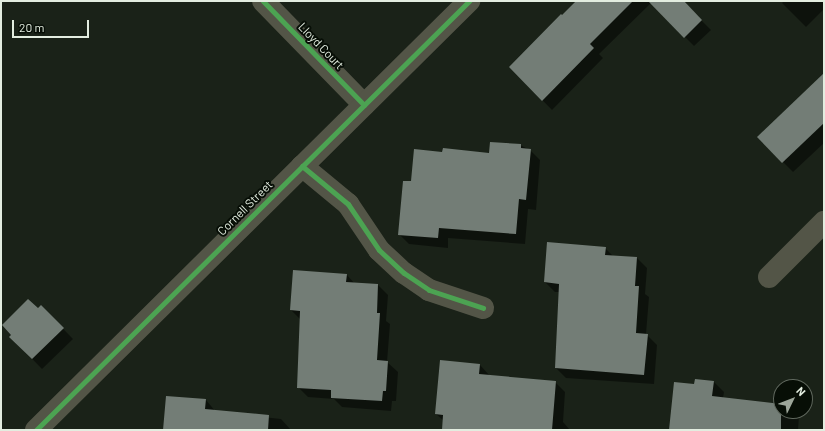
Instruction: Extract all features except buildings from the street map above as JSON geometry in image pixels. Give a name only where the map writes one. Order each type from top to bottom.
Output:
[{"type":"street","name":"Lloyd Court","points":[[263,1],[364,105]]},
{"type":"street","name":"Cornell Street","points":[[36,430],[469,1]]},
{"type":"street","points":[[302,166],[348,204],[379,250],[404,273],[429,290],[483,308]]},
{"type":"street","points":[[769,277],[824,222]]},
{"type":"cycle path","points":[[263,1],[364,105]]},
{"type":"cycle path","points":[[36,430],[469,1]]},
{"type":"cycle path","points":[[302,166],[348,204],[379,250],[404,273],[429,290],[483,308]]}]
